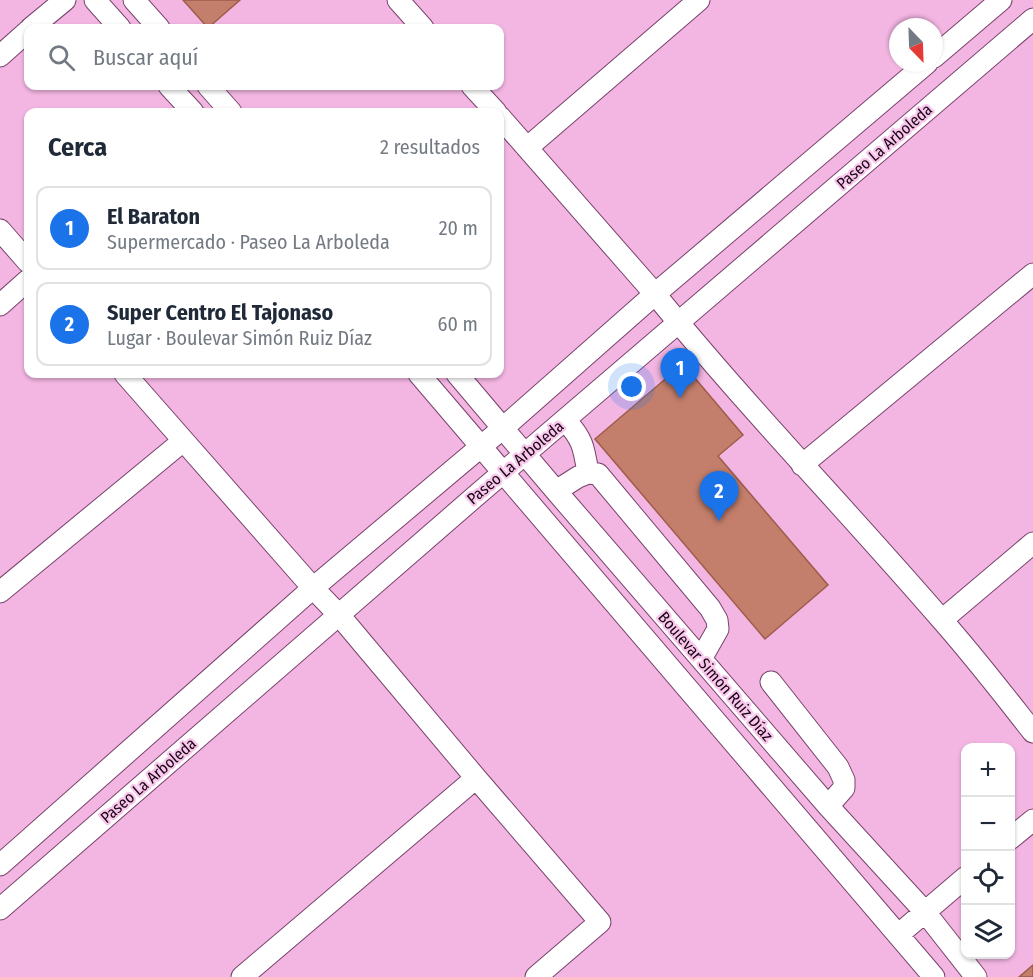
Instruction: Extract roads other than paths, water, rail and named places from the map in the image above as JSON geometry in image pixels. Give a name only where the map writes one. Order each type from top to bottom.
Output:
[{"type":"street","points":[[37,24],[65,0]]},
{"type":"street","points":[[95,0],[116,24]]},
{"type":"street","points":[[134,0],[155,24]]},
{"type":"street","points":[[398,0],[419,24]]},
{"type":"street","points":[[527,148],[699,0]]},
{"type":"street","points":[[943,49],[1001,0]]},
{"type":"street","name":"Paseo La Arboleda","points":[[0,909],[503,472],[1033,19]]},
{"type":"street","points":[[0,56],[24,35]]},
{"type":"street","name":"Paseo La Arboleda","points":[[0,865],[312,588],[482,446],[655,294],[916,72]]},
{"type":"street","points":[[173,90],[189,108]]},
{"type":"street","points":[[212,90],[227,108]]},
{"type":"street","points":[[476,90],[492,108]]},
{"type":"street","points":[[504,122],[802,465],[942,620],[1033,732]]},
{"type":"street","points":[[0,230],[24,257]]},
{"type":"street","points":[[802,465],[1033,274]]},
{"type":"street","points":[[0,305],[24,284]]},
{"type":"street","points":[[128,378],[312,588],[339,615],[600,922],[536,977]]},
{"type":"street","name":"Boulevar Simón Ruiz Díaz","points":[[422,378],[934,977]]},
{"type":"street","name":"Boulevar Simón Ruiz Díaz","points":[[460,378],[828,806],[925,912],[976,977]]},
{"type":"street","points":[[565,420],[582,441],[588,473]]},
{"type":"street","points":[[0,592],[183,441]]},
{"type":"street","points":[[556,491],[578,477],[588,473],[598,474],[710,608],[717,620],[718,629],[701,659]]},
{"type":"street","points":[[942,620],[1033,543]]},
{"type":"street","points":[[771,682],[841,773],[844,788],[828,806]]},
{"type":"street","points":[[242,977],[476,778]]},
{"type":"street","points":[[1015,835],[1033,819]]},
{"type":"street","points":[[898,935],[961,881]]},
{"type":"place","name":"El Baraton","points":[[680,398]]},
{"type":"place","name":"Super Centro El Tajonaso","points":[[719,521]]}]
